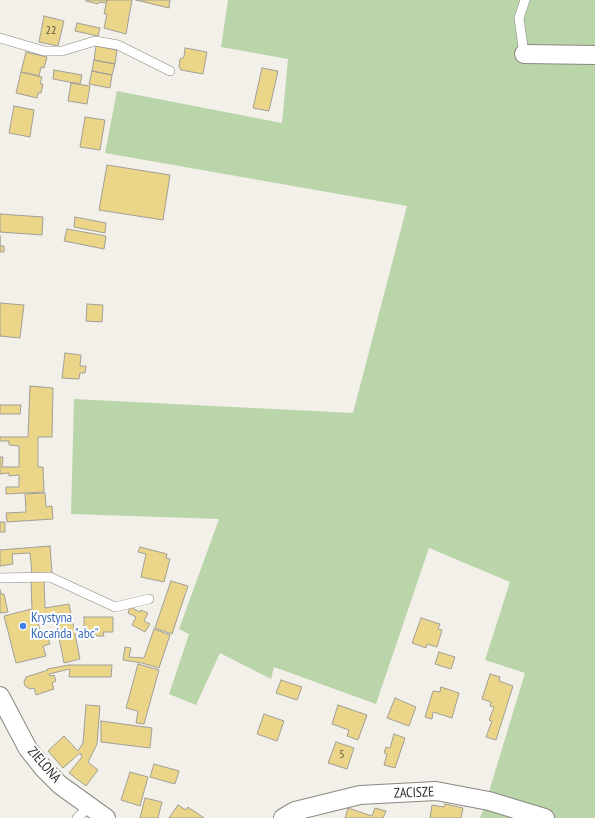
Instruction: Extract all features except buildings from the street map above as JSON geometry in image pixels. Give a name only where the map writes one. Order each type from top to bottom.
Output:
[{"type":"street","points":[[524,54],[595,55]]},
{"type":"street","name":"ZIELONA","points":[[0,696],[28,749],[44,769],[60,785],[106,818]]},
{"type":"street","name":"ZACISZE","points":[[283,818],[295,811],[360,795],[436,791],[490,801],[545,818]]},
{"type":"lane","points":[[524,54],[519,18],[525,0]]},
{"type":"lane","points":[[0,38],[44,51],[62,51],[95,41],[118,45],[170,71]]},
{"type":"lane","points":[[0,578],[50,577],[115,607],[149,599]]},
{"type":"lane","points":[[77,818],[90,806]]},
{"type":"green space","points":[[228,0],[595,0],[595,818],[480,818],[525,673],[485,660],[510,582],[429,548],[376,704],[274,667],[271,679],[220,653],[196,705],[169,694],[189,634],[179,629],[219,519],[71,514],[74,399],[353,413],[407,206],[105,153],[117,91],[282,123],[288,59],[221,47]]},
{"type":"place","name":"Krystyna Kocańda \"abc\"","points":[[23,626]]}]
